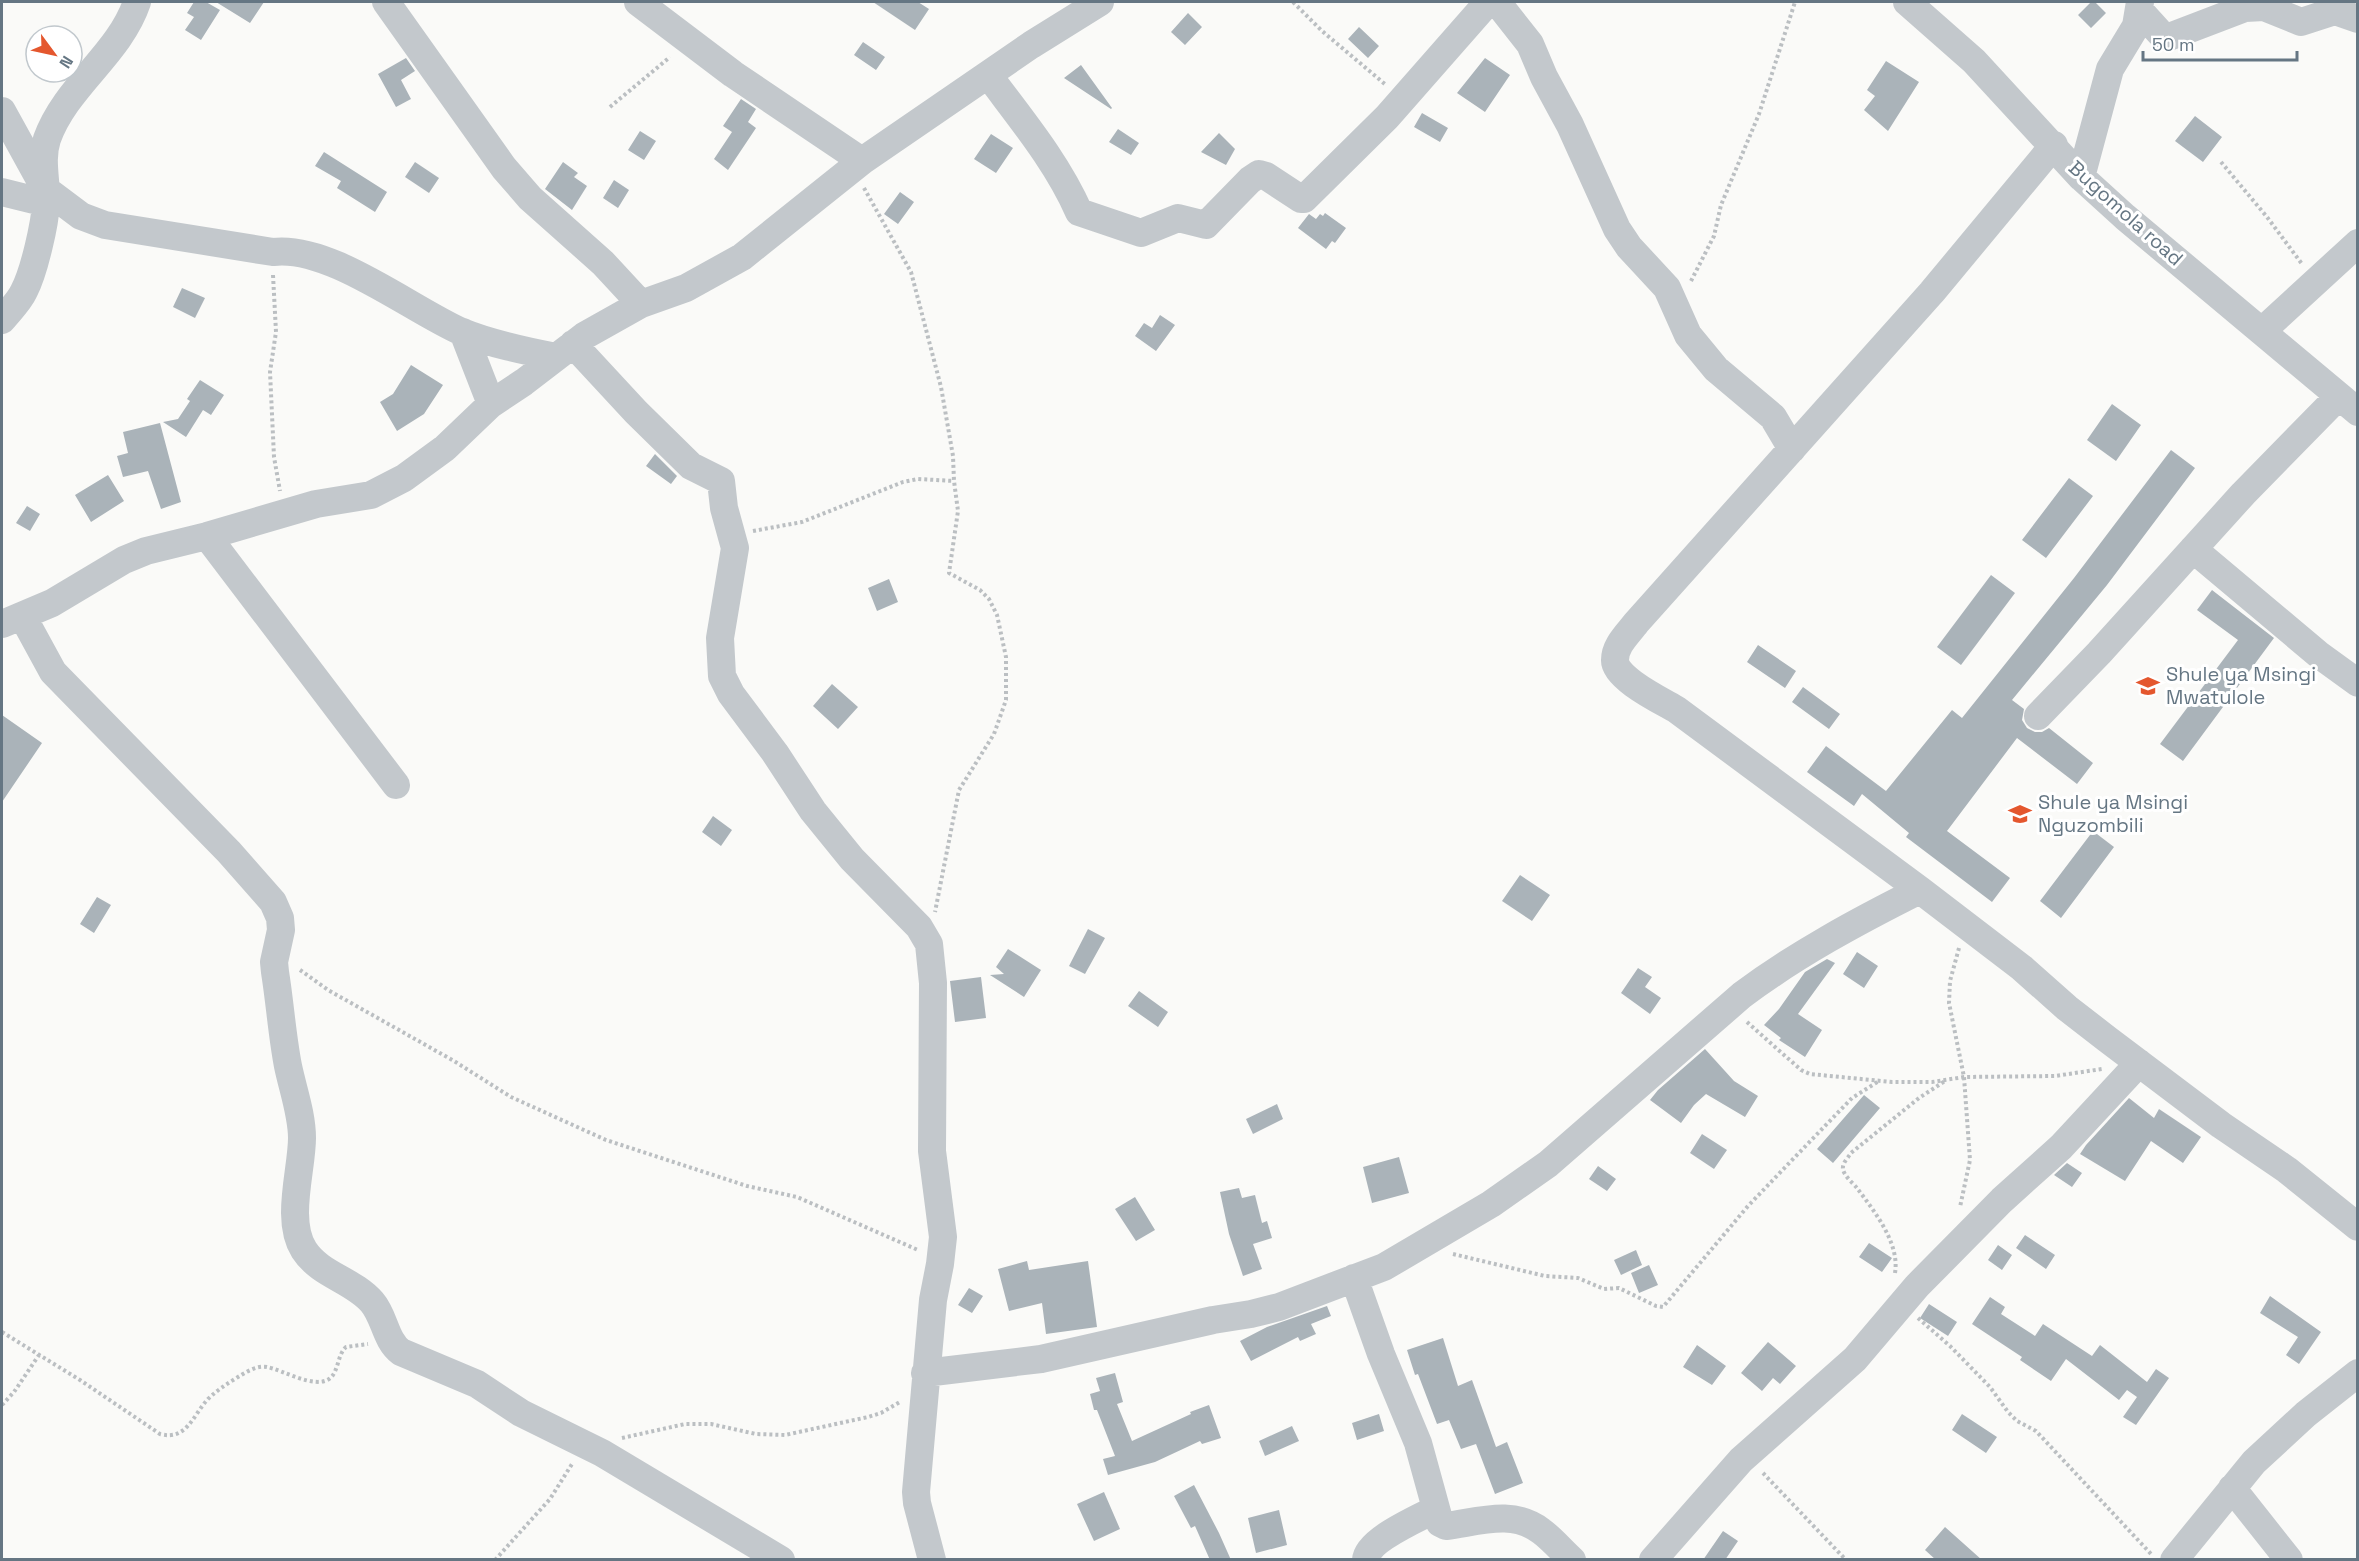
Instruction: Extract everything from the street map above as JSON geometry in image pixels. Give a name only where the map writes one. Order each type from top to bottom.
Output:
[{"type":"street","points":[[2,320],[23,294],[30,278],[46,196],[43,157],[47,140],[73,91],[122,32],[136,2]]},
{"type":"street","points":[[386,2],[504,168],[530,198],[603,263],[641,304]]},
{"type":"street","points":[[639,2],[858,165]]},
{"type":"street","points":[[781,1560],[593,1448],[521,1413],[477,1384],[401,1352],[392,1343],[379,1311],[370,1300],[318,1265],[304,1250],[299,1239],[295,1191],[302,1125],[288,1065],[275,972],[274,962],[280,939],[280,918],[273,902],[264,888],[54,672],[12,620],[52,603],[124,560],[163,545],[207,536],[316,504],[371,495],[404,478],[445,448],[491,404],[565,350],[616,317],[641,304],[687,288],[742,257],[858,165],[1031,45],[1100,2]]},
{"type":"street","points":[[989,76],[1042,147],[1070,192],[1079,212],[1141,233],[1178,218],[1209,225],[1250,180],[1260,174],[1304,199],[1350,155],[1488,2]]},
{"type":"street","points":[[1497,2],[1530,44],[1544,77],[1570,125],[1617,230],[1629,247],[1667,288],[1682,326],[1693,341],[1726,378],[1773,417],[1792,449]]},
{"type":"street","name":"Bugomola road","points":[[1907,2],[1974,60],[2081,177],[2125,217],[2348,404]]},
{"type":"street","points":[[2140,6],[2160,33],[2169,37],[2246,8],[2258,6],[2301,22],[2335,11],[2358,19]]},
{"type":"street","points":[[2081,177],[2110,69],[2136,26],[2140,6]]},
{"type":"street","points":[[2,111],[46,196]]},
{"type":"street","points":[[2054,145],[1932,292],[1636,623],[1619,646],[1614,662],[1619,672],[1641,689],[1677,710],[1967,926],[2136,1066],[2287,1170],[2358,1227]]},
{"type":"street","points":[[2,192],[46,196],[105,225],[273,252],[290,250],[350,271],[463,332],[528,351],[565,350],[636,412],[691,466],[722,481],[724,508],[735,548],[720,638],[722,676],[731,694],[775,753],[813,811],[852,859],[919,927],[929,944],[933,983],[932,1151],[943,1237],[924,1380],[916,1492],[920,1519],[932,1560]]},
{"type":"street","points":[[2262,331],[2358,243]]},
{"type":"street","points":[[463,332],[491,404]]},
{"type":"street","points":[[2038,716],[2099,653],[2243,494],[2348,404]]},
{"type":"street","points":[[207,536],[396,785]]},
{"type":"street","points":[[2193,549],[2318,654],[2358,683]]},
{"type":"street","points":[[924,1380],[1041,1359],[1213,1320],[1251,1314],[1279,1307],[1384,1267],[1510,1192],[1548,1164],[1729,1006],[1769,975],[1854,923],[1920,890]]},
{"type":"street","points":[[1653,1560],[1716,1486],[1750,1452],[1855,1359],[1901,1303],[2002,1200],[2061,1147],[2136,1066]]},
{"type":"street","points":[[1354,1278],[1381,1354],[1418,1443],[1440,1523],[1446,1526],[1507,1517],[1527,1523],[1541,1531],[1572,1560]]},
{"type":"street","points":[[2174,1560],[2254,1462],[2358,1373]]},
{"type":"street","points":[[2232,1488],[2289,1560]]},
{"type":"street","points":[[1366,1560],[1370,1548],[1378,1541],[1436,1509]]},
{"type":"path","points":[[1293,2],[1322,31],[1404,97]]},
{"type":"path","points":[[1676,307],[1714,236],[1721,205],[1759,114],[1795,2]]},
{"type":"path","points":[[610,107],[630,88],[690,42]]},
{"type":"path","points":[[2221,162],[2316,281]]},
{"type":"path","points":[[858,165],[911,272],[941,387],[953,456],[958,512],[949,573],[980,590],[989,598],[997,615],[1006,657],[1006,700],[994,734],[959,790],[929,944]]},
{"type":"path","points":[[273,252],[276,332],[270,372],[274,457],[284,513]]},
{"type":"path","points":[[732,536],[801,522],[903,482],[918,479],[954,481]]},
{"type":"path","points":[[1951,1252],[1970,1160],[1964,1077],[1949,1003],[1950,981],[1967,926]]},
{"type":"path","points":[[280,939],[294,965],[312,979],[454,1060],[511,1097],[606,1140],[747,1186],[797,1197],[941,1259]]},
{"type":"path","points":[[1729,1006],[1806,1072],[1879,1081],[1932,1082],[1964,1077],[2055,1076],[2094,1069],[2136,1066]]},
{"type":"path","points":[[1895,1275],[1894,1253],[1885,1230],[1866,1200],[1844,1172],[1843,1164],[1851,1153],[1919,1098],[1948,1079]]},
{"type":"path","points":[[1422,1246],[1545,1275],[1578,1278],[1604,1289],[1619,1288],[1656,1306],[1663,1306],[1748,1206],[1795,1157],[1852,1098],[1879,1081]]},
{"type":"path","points":[[1901,1303],[1950,1346],[1990,1387],[2008,1412],[2018,1421],[2036,1431],[2157,1560]]},
{"type":"path","points":[[2,1332],[81,1380],[160,1434],[168,1436],[185,1430],[214,1394],[248,1371],[267,1367],[314,1382],[322,1381],[333,1376],[341,1353],[346,1347],[392,1343]]},
{"type":"path","points":[[2,1405],[14,1392],[39,1355]]},
{"type":"path","points":[[495,1560],[545,1505],[580,1453],[625,1437],[685,1424],[711,1424],[756,1434],[785,1435],[881,1413],[924,1380]]},
{"type":"path","points":[[1750,1452],[1760,1469],[1846,1560]]},
{"type":"building","points":[[194,2],[206,2],[220,10],[201,40],[185,30],[194,17],[187,13]]},
{"type":"building","points":[[216,2],[264,2],[250,23]]},
{"type":"building","points":[[873,2],[918,2],[929,9],[915,30]]},
{"type":"building","points":[[2091,2],[2095,2],[2106,13],[2091,28],[2078,15]]},
{"type":"building","points":[[1188,13],[1202,27],[1185,45],[1171,32]]},
{"type":"building","points":[[1359,27],[1379,46],[1368,58],[1348,39]]},
{"type":"building","points":[[863,42],[885,57],[876,70],[854,55]]},
{"type":"building","points":[[406,58],[415,71],[401,80],[411,99],[396,107],[378,74]]},
{"type":"building","points":[[1485,58],[1510,75],[1485,112],[1457,93]]},
{"type":"building","points":[[1886,61],[1919,82],[1888,131],[1864,110],[1875,96],[1867,90]]},
{"type":"building","points":[[1081,65],[1112,108],[1111,109],[1064,78]]},
{"type":"building","points":[[741,99],[756,109],[748,122],[756,128],[728,170],[714,159],[732,132],[723,126]]},
{"type":"building","points":[[1422,113],[1448,128],[1440,142],[1414,127]]},
{"type":"building","points":[[2195,116],[2222,137],[2203,162],[2175,141]]},
{"type":"building","points":[[1118,129],[1139,143],[1131,155],[1109,142]]},
{"type":"building","points":[[640,131],[656,141],[644,160],[628,150]]},
{"type":"building","points":[[1219,133],[1235,149],[1226,165],[1201,152]]},
{"type":"building","points":[[991,134],[1013,148],[996,173],[974,159]]},
{"type":"building","points":[[324,152],[387,192],[375,212],[337,188],[341,181],[315,166]]},
{"type":"building","points":[[415,162],[439,178],[429,193],[405,177]]},
{"type":"building","points":[[563,162],[578,173],[574,177],[587,186],[572,210],[545,189]]},
{"type":"building","points":[[614,180],[629,190],[618,208],[603,198]]},
{"type":"building","points":[[900,192],[914,202],[898,224],[884,214]]},
{"type":"building","points":[[1325,213],[1346,228],[1335,243],[1332,241],[1326,249],[1298,228],[1309,214],[1316,219],[1320,214],[1323,216]]},
{"type":"building","points":[[182,288],[205,298],[195,318],[173,307]]},
{"type":"building","points":[[1160,315],[1175,325],[1156,351],[1135,336],[1144,323],[1152,328]]},
{"type":"building","points":[[411,365],[443,385],[424,414],[397,431],[380,402],[393,394]]},
{"type":"building","points":[[200,380],[224,395],[211,415],[203,410],[186,437],[163,422],[178,419],[190,401],[187,399]]},
{"type":"building","points":[[2112,404],[2141,425],[2116,461],[2087,440]]},
{"type":"building","points":[[160,423],[181,502],[161,509],[148,471],[123,477],[117,456],[128,453],[123,432]]},
{"type":"building","points":[[2171,450],[2195,468],[2107,585],[2012,700],[2024,709],[2022,720],[2027,728],[2035,732],[2042,732],[2049,728],[2093,763],[2077,784],[2017,738],[1947,831],[2010,878],[1992,902],[1906,837],[1909,833],[1862,794],[1854,806],[1807,772],[1826,746],[1886,791],[1952,710],[1962,718],[2074,578]]},
{"type":"building","points":[[655,454],[677,476],[671,484],[646,466]]},
{"type":"building","points":[[108,475],[124,501],[91,522],[75,495]]},
{"type":"building","points":[[2069,478],[2093,496],[2046,558],[2022,540]]},
{"type":"building","points":[[27,506],[40,514],[30,531],[16,523]]},
{"type":"building","points":[[1991,575],[2015,593],[1961,665],[1937,647]]},
{"type":"building","points":[[889,579],[898,602],[877,611],[868,588]]},
{"type":"building","points":[[2212,590],[2274,638],[2183,761],[2160,744],[2238,640],[2197,610]]},
{"type":"building","points":[[1758,645],[1796,671],[1785,688],[1747,662]]},
{"type":"building","points":[[832,684],[858,707],[838,729],[813,706]]},
{"type":"building","points":[[1803,687],[1840,714],[1829,729],[1792,702]]},
{"type":"building","points":[[2,715],[42,743],[2,802]]},
{"type":"building","points":[[713,816],[732,830],[721,846],[702,832]]},
{"type":"building","points":[[2093,831],[2114,847],[2061,918],[2040,901]]},
{"type":"building","points":[[1520,875],[1550,895],[1532,921],[1502,901]]},
{"type":"building","points":[[97,897],[111,905],[94,933],[80,924]]},
{"type":"building","points":[[1088,929],[1105,938],[1085,974],[1069,966]]},
{"type":"building","points":[[1008,949],[1041,970],[1024,997],[990,975],[1004,974],[996,967]]},
{"type":"building","points":[[1857,952],[1878,966],[1864,988],[1843,974]]},
{"type":"building","points":[[1827,959],[1835,963],[1798,1014],[1822,1030],[1805,1057],[1779,1040],[1781,1038],[1764,1025],[1779,1009],[1805,972]]},
{"type":"building","points":[[1638,968],[1652,977],[1645,987],[1661,998],[1650,1014],[1621,993]]},
{"type":"building","points":[[981,977],[986,1018],[955,1022],[950,981]]},
{"type":"building","points":[[1139,991],[1168,1012],[1158,1027],[1128,1006]]},
{"type":"building","points":[[1705,1049],[1734,1081],[1758,1096],[1745,1117],[1706,1094],[1694,1105],[1681,1123],[1650,1100],[1658,1090]]},
{"type":"building","points":[[1864,1095],[1880,1108],[1833,1163],[1817,1149]]},
{"type":"building","points":[[2129,1098],[2154,1118],[2159,1109],[2201,1137],[2183,1163],[2151,1141],[2125,1181],[2080,1154]]},
{"type":"building","points":[[1277,1104],[1283,1119],[1253,1134],[1246,1119]]},
{"type":"building","points":[[1702,1134],[1727,1150],[1714,1169],[1690,1153]]},
{"type":"building","points":[[1399,1157],[1409,1193],[1372,1203],[1363,1167]]},
{"type":"building","points":[[2067,1163],[2082,1173],[2072,1187],[2054,1175]]},
{"type":"building","points":[[1598,1166],[1616,1179],[1607,1191],[1589,1179]]},
{"type":"building","points":[[1239,1188],[1242,1198],[1255,1195],[1262,1223],[1267,1221],[1272,1238],[1253,1244],[1262,1269],[1243,1276],[1229,1234],[1220,1192]]},
{"type":"building","points":[[1135,1197],[1155,1230],[1136,1241],[1115,1209]]},
{"type":"building","points":[[2025,1235],[2055,1255],[2046,1269],[2016,1248]]},
{"type":"building","points":[[1869,1243],[1892,1258],[1882,1272],[1859,1257]]},
{"type":"building","points":[[1998,1245],[2012,1255],[2002,1270],[1988,1260]]},
{"type":"building","points":[[1636,1250],[1642,1265],[1621,1275],[1614,1260]]},
{"type":"building","points":[[1027,1261],[1029,1270],[1088,1261],[1097,1327],[1046,1334],[1042,1303],[1009,1311],[998,1269]]},
{"type":"building","points":[[1649,1265],[1658,1285],[1639,1293],[1631,1273]]},
{"type":"building","points":[[969,1288],[983,1296],[972,1313],[958,1305]]},
{"type":"building","points":[[2270,1296],[2321,1332],[2299,1364],[2286,1355],[2298,1337],[2260,1313]]},
{"type":"building","points":[[1990,1297],[2005,1307],[2001,1314],[2035,1336],[2043,1324],[2092,1356],[2100,1345],[2147,1382],[2156,1369],[2169,1378],[2136,1425],[2123,1417],[2137,1397],[2127,1390],[2119,1400],[2066,1359],[2051,1381],[2020,1360],[2022,1357],[1972,1324]]},
{"type":"building","points":[[1929,1304],[1957,1322],[1948,1336],[1920,1318]]},
{"type":"building","points":[[1327,1306],[1331,1316],[1311,1324],[1316,1334],[1300,1341],[1298,1337],[1251,1361],[1240,1341],[1267,1327]]},
{"type":"building","points":[[1443,1338],[1458,1386],[1472,1380],[1496,1447],[1507,1442],[1523,1483],[1495,1494],[1476,1444],[1461,1449],[1449,1420],[1437,1424],[1418,1374],[1415,1375],[1407,1350]]},
{"type":"building","points":[[1768,1342],[1796,1366],[1780,1384],[1773,1378],[1762,1391],[1741,1373]]},
{"type":"building","points":[[1697,1345],[1726,1366],[1712,1385],[1683,1367]]},
{"type":"building","points":[[1115,1373],[1123,1402],[1117,1404],[1132,1441],[1209,1405],[1221,1438],[1202,1444],[1200,1441],[1155,1462],[1108,1475],[1103,1459],[1115,1456],[1097,1410],[1094,1410],[1090,1394],[1100,1391],[1096,1378]]},
{"type":"building","points":[[1379,1414],[1384,1431],[1357,1440],[1352,1423]]},
{"type":"building","points":[[1962,1414],[1997,1437],[1986,1453],[1952,1430]]},
{"type":"building","points":[[1292,1426],[1299,1441],[1265,1456],[1259,1441]]},
{"type":"building","points":[[1194,1485],[1231,1560],[1210,1560],[1195,1526],[1191,1528],[1174,1496]]},
{"type":"building","points":[[1104,1492],[1120,1529],[1094,1541],[1077,1504]]},
{"type":"building","points":[[1279,1510],[1287,1545],[1256,1553],[1248,1518]]},
{"type":"building","points":[[1945,1527],[1982,1560],[1936,1560],[1925,1550]]},
{"type":"building","points":[[1723,1531],[1738,1541],[1725,1560],[1703,1560]]},
{"type":"place","name":"Shule ya Msingi Mwatulole","points":[[2148,686]]},
{"type":"place","name":"Shule ya Msingi Nguzombili","points":[[2020,814]]}]
